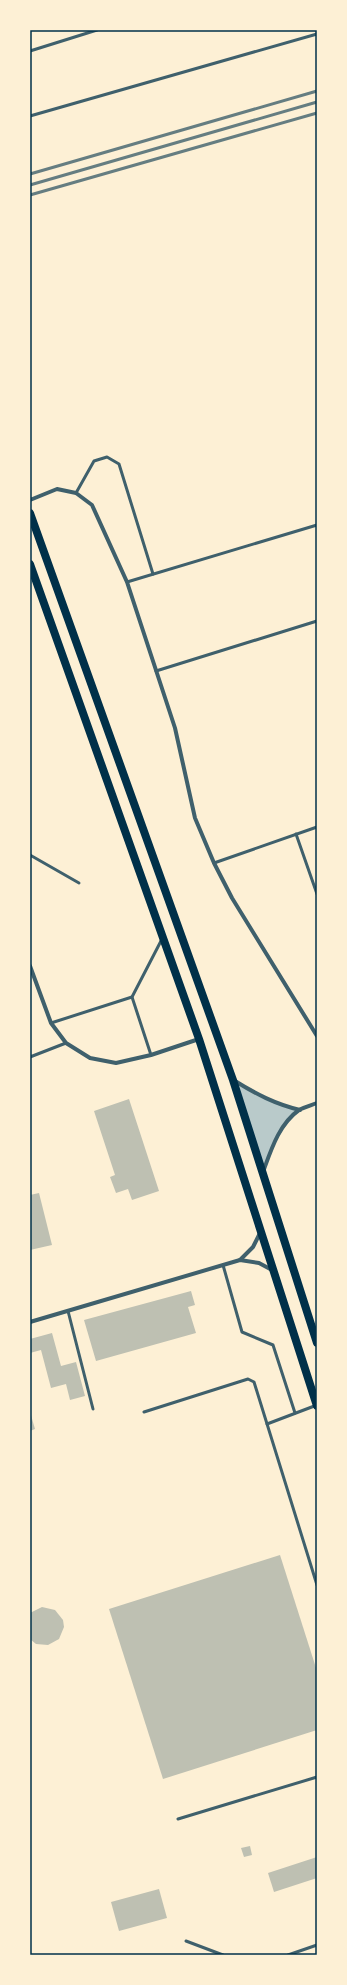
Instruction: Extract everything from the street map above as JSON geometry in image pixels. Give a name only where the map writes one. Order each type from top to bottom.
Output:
[{"type":"main road","points":[[30,513],[234,1080],[317,1343]]},
{"type":"main road","points":[[30,564],[199,1039],[260,1233],[317,1406]]},
{"type":"street","points":[[30,500],[57,488],[76,493],[92,505],[127,582],[175,728],[195,818],[214,864],[232,898],[317,1036]]},
{"type":"street","points":[[30,966],[51,1023],[66,1043],[90,1058],[116,1063],[151,1055],[199,1039]]},
{"type":"street","points":[[234,1080],[262,1098],[282,1106],[300,1110]]},
{"type":"street","points":[[263,1172],[272,1145],[285,1125],[300,1110],[317,1103]]},
{"type":"street","points":[[240,1260],[253,1247],[260,1233]]},
{"type":"street","points":[[30,1322],[240,1260],[259,1263],[272,1270]]},
{"type":"lane","points":[[30,50],[97,30]]},
{"type":"lane","points":[[30,116],[317,34]]},
{"type":"lane","points":[[76,493],[94,461],[107,456],[119,464],[153,574]]},
{"type":"lane","points":[[127,582],[317,525]]},
{"type":"lane","points":[[156,671],[317,621]]},
{"type":"lane","points":[[214,864],[317,827]]},
{"type":"lane","points":[[296,834],[317,894]]},
{"type":"lane","points":[[30,855],[79,883]]},
{"type":"lane","points":[[51,1023],[132,997],[163,937]]},
{"type":"lane","points":[[132,997],[151,1055]]},
{"type":"lane","points":[[30,1057],[66,1043]]},
{"type":"lane","points":[[223,1265],[242,1332],[273,1345],[295,1413]]},
{"type":"lane","points":[[68,1311],[94,1409]]},
{"type":"lane","points":[[144,1412],[248,1379],[254,1382],[317,1585]]},
{"type":"lane","points":[[267,1424],[317,1406]]},
{"type":"lane","points":[[178,1819],[317,1777]]},
{"type":"lane","points":[[186,1941],[224,1955]]},
{"type":"lane","points":[[288,1955],[317,1945]]},
{"type":"shaded area","points":[[233,1080],[262,1098],[300,1110],[287,1124],[277,1139],[263,1172]]},
{"type":"building","points":[[129,1099],[159,1191],[132,1200],[128,1189],[116,1193],[110,1177],[115,1175],[94,1111]]},
{"type":"building","points":[[39,1193],[52,1245],[30,1250],[30,1195]]},
{"type":"building","points":[[191,1291],[195,1305],[188,1307],[196,1333],[96,1361],[84,1320]]},
{"type":"building","points":[[52,1333],[61,1366],[76,1362],[85,1396],[70,1400],[66,1384],[51,1388],[41,1350],[30,1353],[30,1339]]},
{"type":"building","points":[[30,1412],[35,1429],[30,1431]]},
{"type":"building","points":[[280,1555],[317,1671],[317,1730],[163,1779],[109,1609]]},
{"type":"building","points":[[42,1607],[55,1610],[63,1620],[64,1627],[59,1639],[48,1645],[36,1644],[30,1639],[30,1613]]},
{"type":"building","points":[[250,1846],[252,1855],[244,1857],[241,1848]]},
{"type":"building","points":[[317,1857],[317,1878],[274,1892],[268,1873]]},
{"type":"building","points":[[159,1889],[167,1918],[119,1931],[111,1902]]},
{"type":"railway","points":[[30,174],[317,91]]},
{"type":"railway","points":[[30,185],[317,102]]},
{"type":"railway","points":[[30,195],[317,113]]}]
